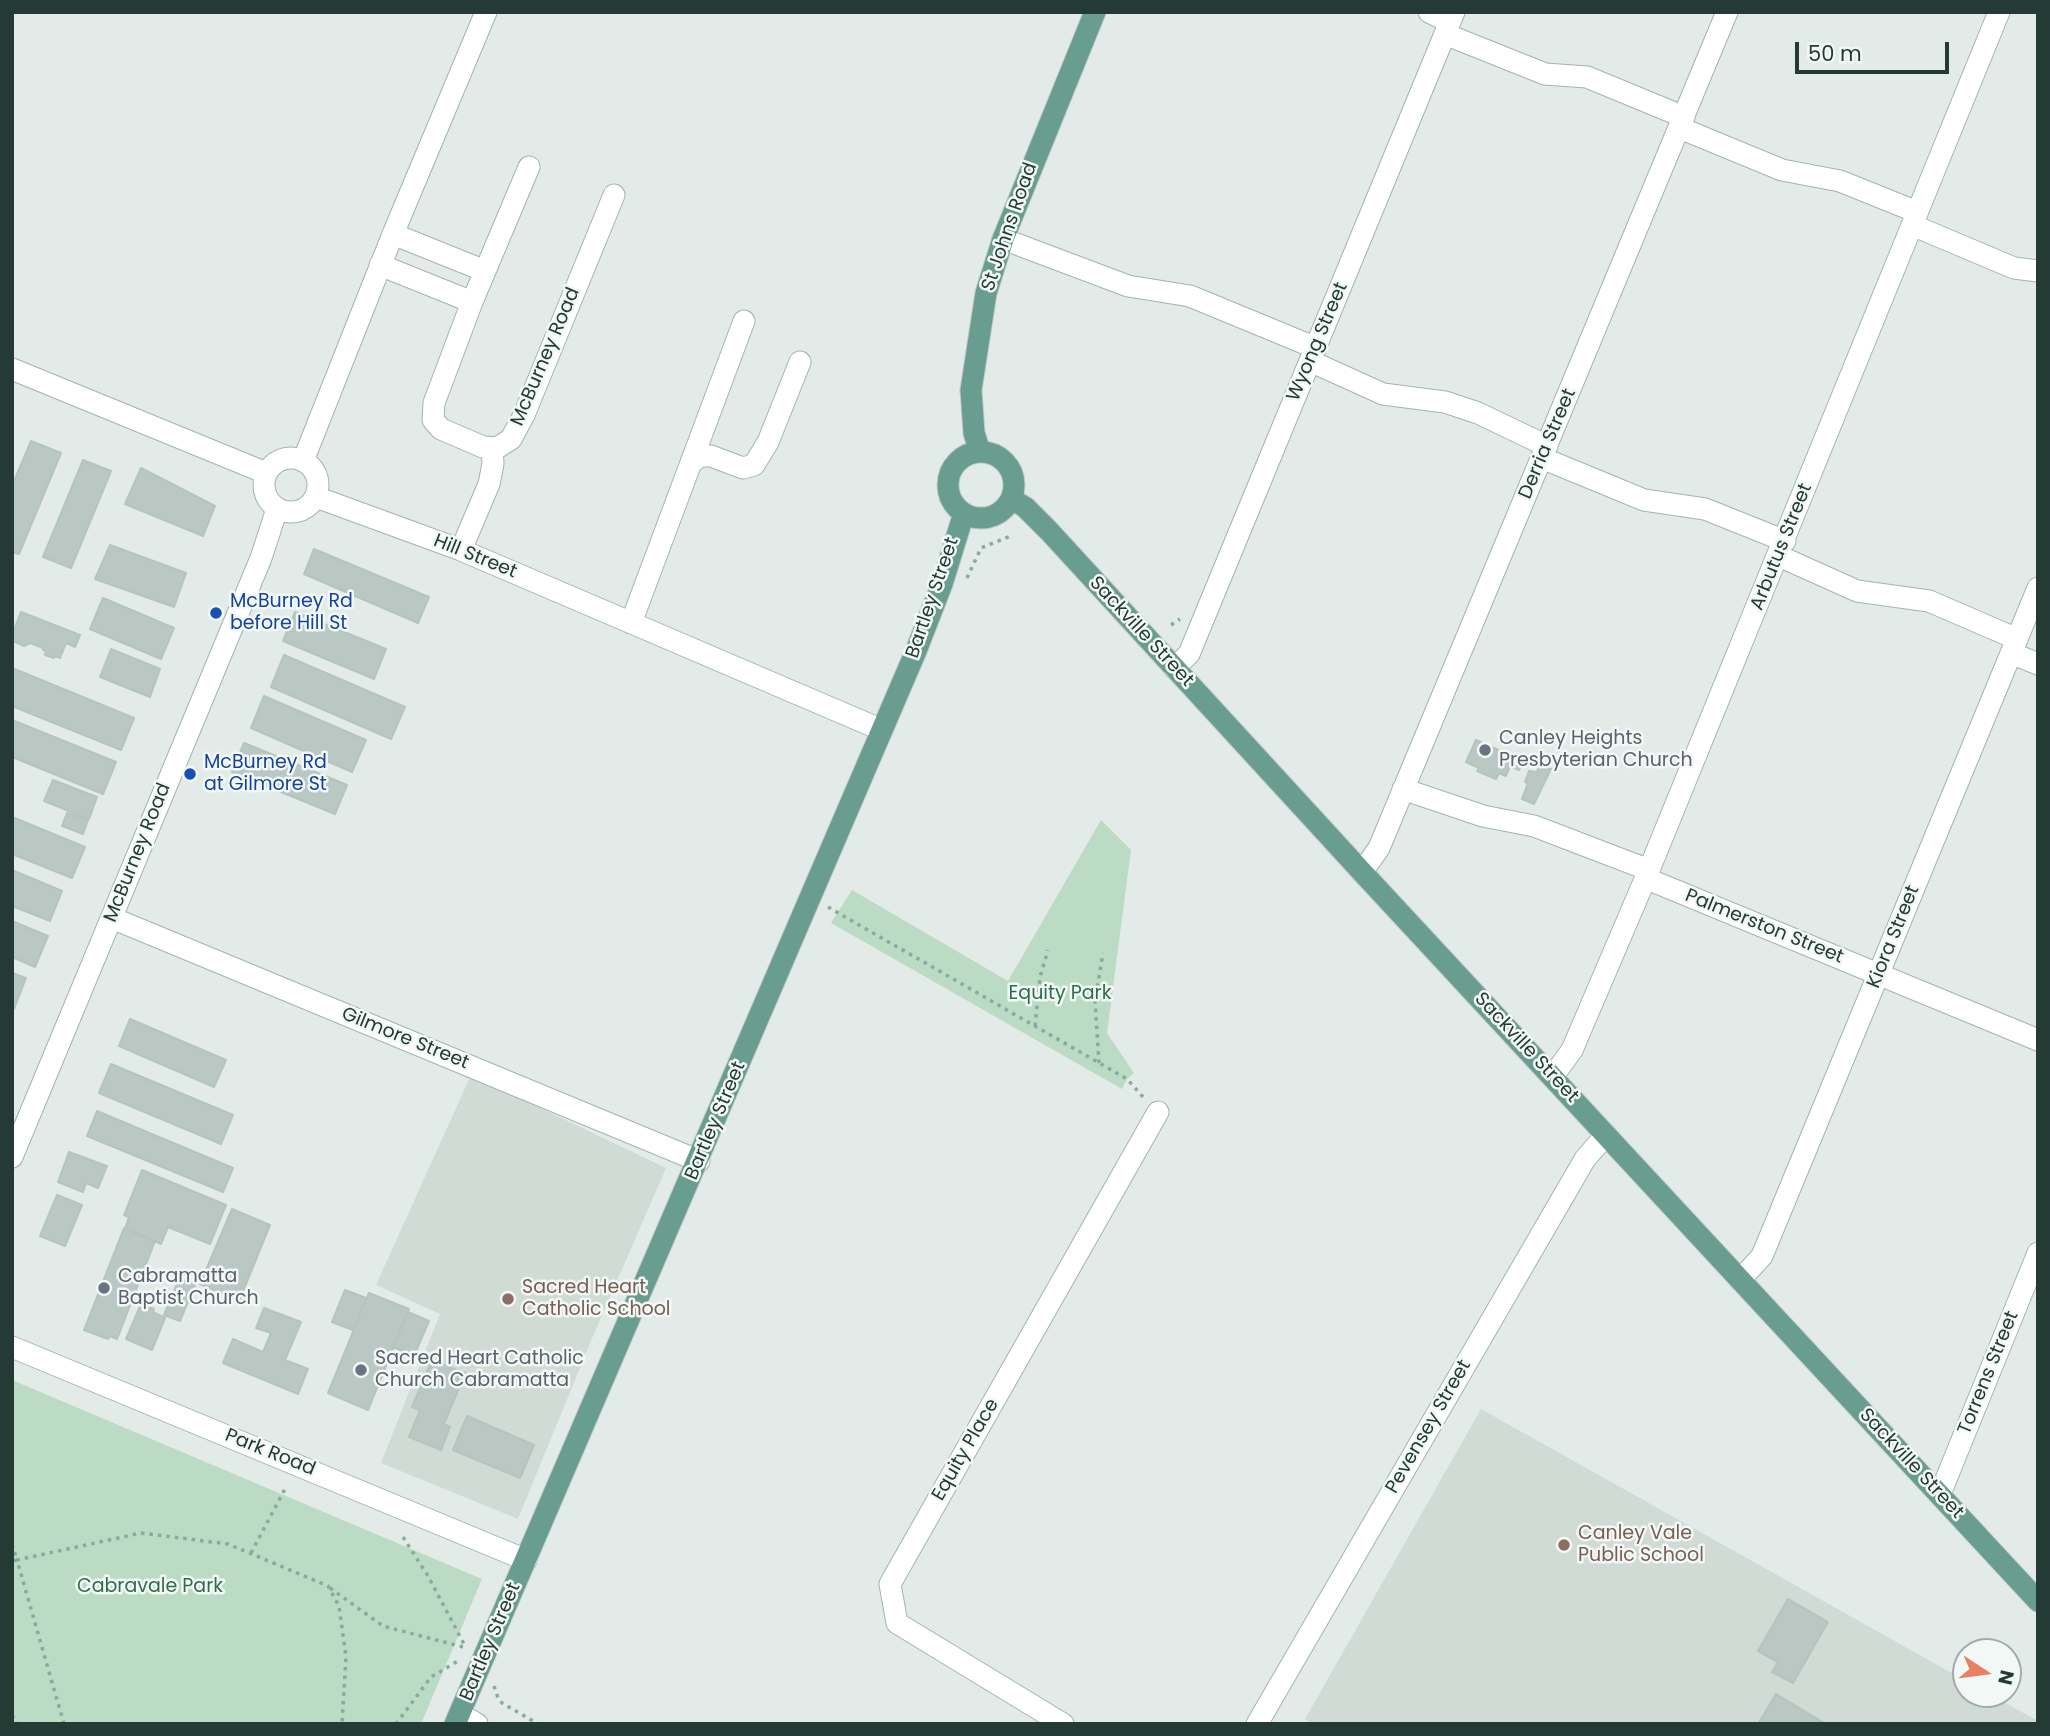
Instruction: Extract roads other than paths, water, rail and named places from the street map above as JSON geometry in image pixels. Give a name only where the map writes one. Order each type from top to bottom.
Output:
[{"type":"main road","name":"St Johns Road","points":[[980,452],[974,433],[971,390],[986,293],[1003,239],[1094,12]]},
{"type":"main road","points":[[980,452],[1001,458],[1009,467],[1014,488],[1005,508],[996,515],[985,518],[974,517],[955,506],[948,487],[949,476],[960,459],[980,452]]},
{"type":"main road","name":"Sackville Street","points":[[1011,499],[1025,508],[1049,531],[2038,1601]]},
{"type":"main road","name":"Bartley Street","points":[[464,1721],[526,1560],[882,730],[942,584],[964,513]]},
{"type":"street","points":[[303,461],[380,265],[486,12]]},
{"type":"street","points":[[1429,12],[1545,74],[1587,77],[1782,170],[1840,181],[2014,268],[2038,271]]},
{"type":"street","name":"Derria Street","points":[[1362,872],[1376,854],[1404,789],[1727,12]]},
{"type":"street","name":"Arbutus Street","points":[[1553,1076],[1572,1050],[1647,874],[1999,12]]},
{"type":"street","name":"Wyong Street","points":[[1174,667],[1189,654],[1450,23]]},
{"type":"street","points":[[461,550],[489,484],[494,464],[492,448],[465,441],[441,429],[433,420],[434,403],[471,302],[529,167]]},
{"type":"street","name":"McBurney Road","points":[[492,448],[497,448],[510,439],[524,415],[614,194]]},
{"type":"street","points":[[393,234],[485,271]]},
{"type":"street","points":[[1003,239],[1128,286],[1191,296],[1313,354],[1383,394],[1445,402],[1478,413],[1545,452],[1644,500],[1705,509],[1782,548],[1857,591],[1929,601],[2014,646],[2038,664]]},
{"type":"street","points":[[380,265],[471,302]]},
{"type":"street","points":[[631,623],[694,461],[744,321]]},
{"type":"street","points":[[694,461],[700,456],[710,456],[743,468],[754,465],[768,442],[800,362]]},
{"type":"street","points":[[12,369],[266,473]]},
{"type":"street","points":[[286,458],[303,461],[315,472],[318,489],[316,497],[311,504],[295,513],[277,509],[266,497],[263,489],[266,473],[271,466],[286,458]]},
{"type":"street","name":"Hill Street","points":[[316,497],[461,550],[882,730]]},
{"type":"street","name":"McBurney Road","points":[[12,1157],[261,558],[277,509]]},
{"type":"street","name":"Kiora Street","points":[[1740,1280],[1762,1256],[2038,588]]},
{"type":"street","name":"Palmerston Street","points":[[1404,789],[1483,816],[1534,826],[2038,1040]]},
{"type":"street","name":"Gilmore Street","points":[[112,918],[699,1161]]},
{"type":"street","name":"Equity Place","points":[[1063,1724],[897,1623],[890,1584],[1158,1112]]},
{"type":"street","name":"Pevensey Street","points":[[1257,1724],[1585,1159],[1606,1135]]},
{"type":"street","name":"Torrens Street","points":[[1940,1494],[2038,1253]]},
{"type":"street","name":"Park Road","points":[[12,1348],[526,1560]]},
{"type":"place","name":"McBurney Rd before Hill St","points":[[216,613]]},
{"type":"place","name":"Canley Heights Presbyterian Church","points":[[1485,750]]},
{"type":"place","name":"McBurney Rd at Gilmore St","points":[[190,774]]},
{"type":"place","name":"Cabramatta Baptist Church","points":[[104,1288]]},
{"type":"place","name":"Sacred Heart Catholic School","points":[[508,1299]]},
{"type":"place","name":"Sacred Heart Catholic Church Cabramatta","points":[[361,1370]]},
{"type":"place","name":"Canley Vale Public School","points":[[1564,1545]]},
{"type":"park label","name":"Equity Park","points":[[1060,994]]},
{"type":"park label","name":"Cabravale Park","points":[[150,1587]]}]
